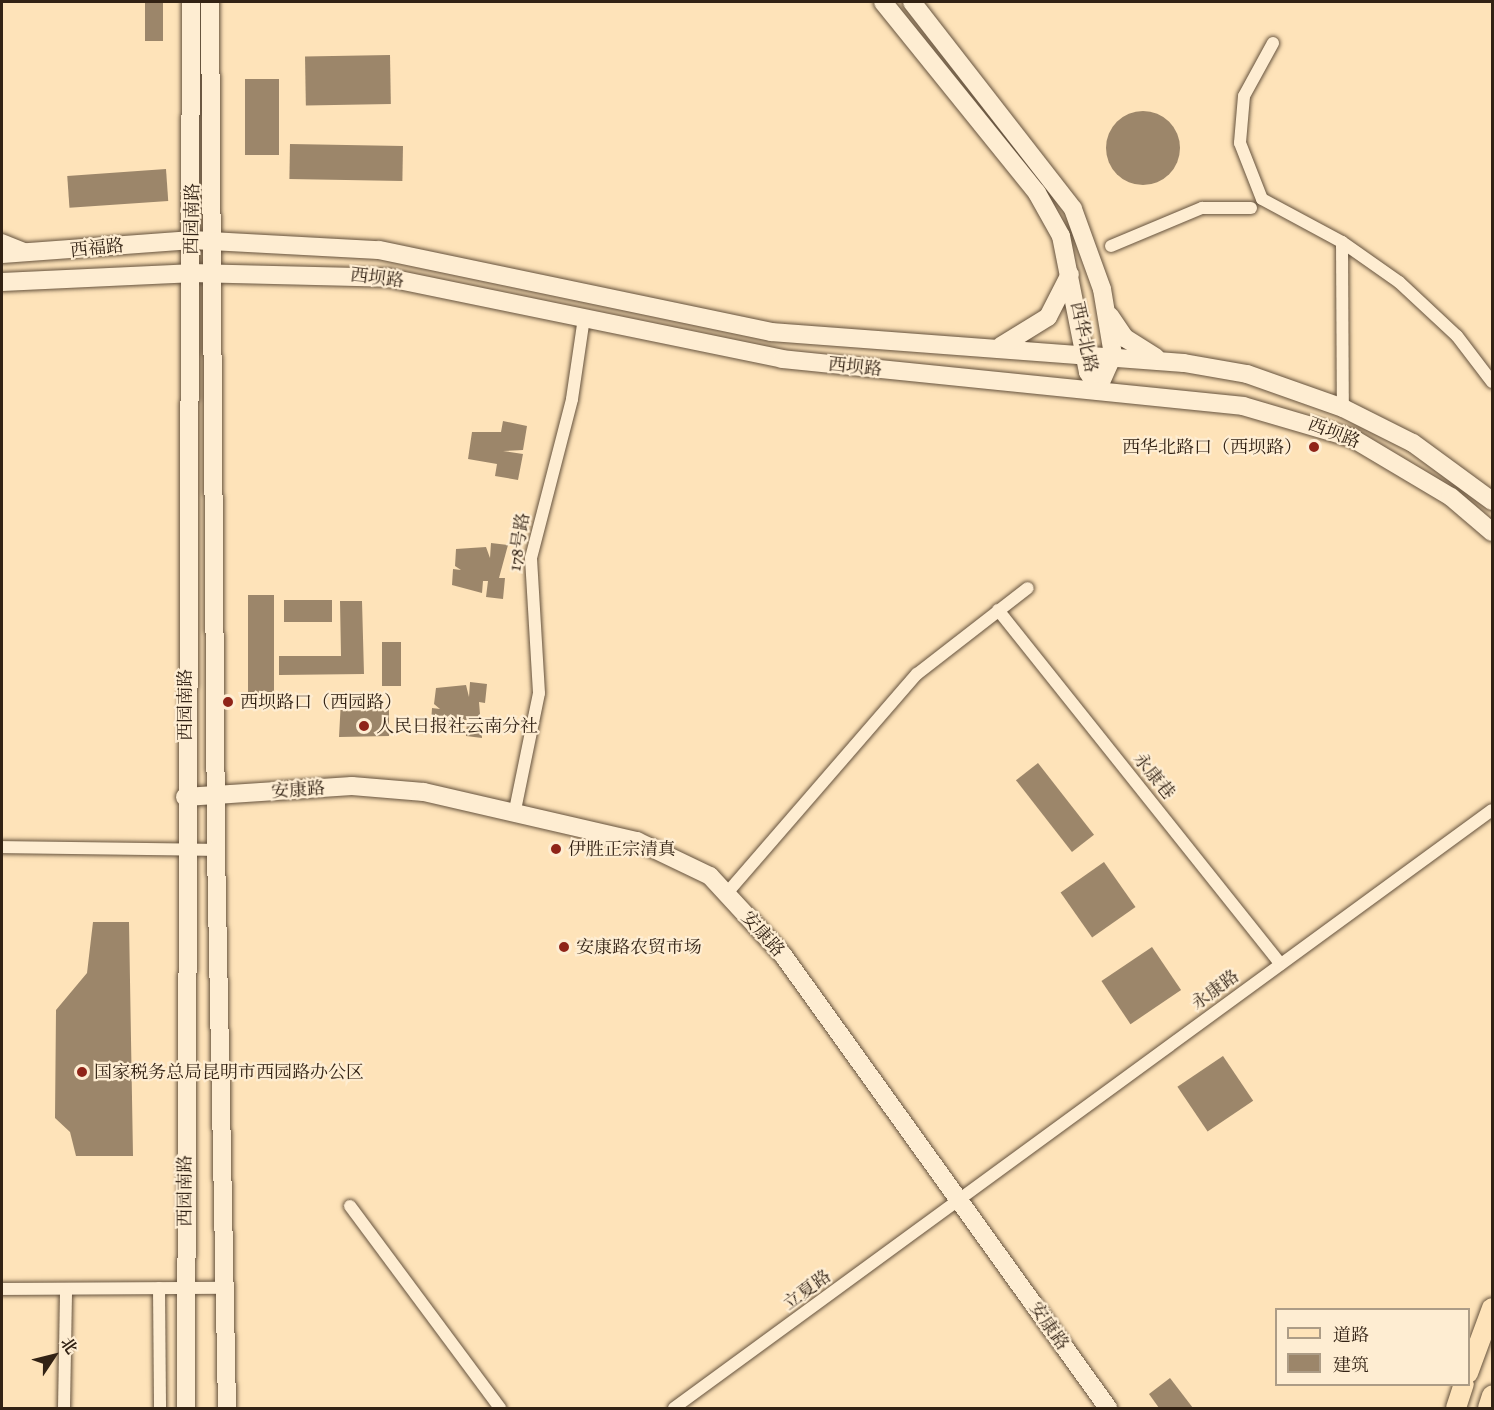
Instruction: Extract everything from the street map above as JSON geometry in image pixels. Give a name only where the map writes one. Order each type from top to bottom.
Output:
[{"type":"main road","name":"西园南路","points":[[186,1408],[185,797],[192,240],[191,2]]},
{"type":"main road","name":"西园南路","points":[[210,2],[215,796],[227,1408]]},
{"type":"main road","name":"西华北路","points":[[883,2],[1037,193],[1061,236],[1071,272],[1084,352],[1098,388]]},
{"type":"main road","name":"西华北路","points":[[912,2],[1073,209],[1104,303],[1113,355],[1098,388]]},
{"type":"main road","name":"西坝路","points":[[192,240],[379,250],[771,332],[1084,352],[1247,374],[1343,408],[1413,443],[1492,501]]},
{"type":"main road","name":"西福路","points":[[2,254],[36,254],[192,240]]},
{"type":"main road","points":[[997,347],[1025,335],[1048,316],[1071,272]]},
{"type":"main road","name":"西坝路","points":[[190,273],[389,278],[782,359],[1098,388],[1243,406],[1352,438],[1451,496],[1492,532]]},
{"type":"main road","name":"西福路","points":[[2,282],[190,273]]},
{"type":"main road","points":[[1104,303],[1125,338],[1171,362]]},
{"type":"main road","name":"安康路","points":[[185,797],[352,786],[424,792],[515,810],[671,854],[727,893],[783,955],[1108,1408]]},
{"type":"main road","points":[[1470,1368],[1492,1308]]},
{"type":"main road","points":[[1456,1408],[1463,1386]]},
{"type":"main road","points":[[1488,1408],[1492,1396]]},
{"type":"street","points":[[1273,43],[1244,96],[1240,143],[1262,199],[1342,242],[1399,282],[1456,336],[1492,382]]},
{"type":"street","points":[[1111,246],[1203,208],[1251,208]]},
{"type":"street","points":[[2,240],[36,254]]},
{"type":"street","points":[[1342,242],[1343,408]]},
{"type":"street","points":[[2,290],[35,282]]},
{"type":"street","name":"178号路","points":[[515,810],[539,693],[531,558],[572,399],[584,318]]},
{"type":"street","points":[[727,893],[813,800],[916,674],[1028,588]]},
{"type":"street","name":"永康巷","points":[[999,610],[1281,964]]},
{"type":"street","name":"永康路","points":[[960,1200],[1492,810]]},
{"type":"street","points":[[2,848],[216,850]]},
{"type":"street","name":"立夏路","points":[[674,1408],[960,1200]]},
{"type":"street","points":[[350,1206],[500,1408]]},
{"type":"street","points":[[159,1288],[160,1408]]},
{"type":"street","points":[[2,1289],[66,1291],[224,1288]]},
{"type":"street","points":[[64,1408],[66,1291]]},
{"type":"building","points":[[145,2],[163,2],[163,41],[145,41]]},
{"type":"building","points":[[390,55],[391,104],[306,105],[305,56]]},
{"type":"building","points":[[245,79],[279,79],[279,155],[245,155]]},
{"type":"building","points":[[1143,111],[1157,114],[1169,122],[1177,134],[1180,148],[1177,162],[1169,174],[1157,182],[1143,185],[1129,182],[1117,174],[1109,162],[1106,148],[1109,134],[1117,122],[1129,114]]},
{"type":"building","points":[[290,144],[403,146],[402,181],[289,179]]},
{"type":"building","points":[[166,169],[168,201],[69,208],[67,176]]},
{"type":"building","points":[[503,421],[527,426],[523,450],[503,451],[523,454],[518,480],[495,476],[497,464],[468,459],[472,432],[501,432]]},
{"type":"building","points":[[491,543],[508,545],[499,578],[505,578],[503,599],[486,597],[488,581],[483,581],[482,593],[452,585],[453,569],[461,570],[455,566],[456,549],[486,547],[490,558]]},
{"type":"building","points":[[248,595],[274,595],[274,695],[248,695]]},
{"type":"building","points":[[284,600],[332,600],[332,622],[284,622]]},
{"type":"building","points":[[340,601],[362,601],[364,674],[279,675],[279,656],[341,656]]},
{"type":"building","points":[[382,642],[401,642],[401,686],[382,686]]},
{"type":"building","points":[[470,682],[487,684],[485,703],[479,702],[482,738],[466,736],[467,720],[463,720],[462,732],[431,724],[432,708],[440,709],[434,704],[436,688],[466,685],[469,697]]},
{"type":"building","name":"人民日报社云南分社","points":[[371,699],[371,706],[389,709],[389,736],[339,737],[341,700]]},
{"type":"building","points":[[1038,763],[1094,835],[1072,852],[1016,780]]},
{"type":"building","points":[[1104,862],[1136,907],[1092,937],[1061,892]]},
{"type":"building","points":[[93,922],[129,922],[133,1156],[76,1156],[70,1132],[55,1118],[56,1010],[87,973]]},
{"type":"building","points":[[1152,947],[1181,990],[1131,1024],[1101,981]]},
{"type":"building","points":[[1223,1056],[1253,1101],[1208,1132],[1177,1087]]},
{"type":"building","points":[[1170,1378],[1193,1408],[1159,1408],[1149,1394]]},
{"type":"place","name":"西华北路口（西坝路）","points":[[1314,447]]},
{"type":"place","name":"西坝路口（西园路）","points":[[228,702]]},
{"type":"place","name":"人民日报社云南分社","points":[[364,726]]},
{"type":"place","name":"伊胜正宗清真","points":[[556,849]]},
{"type":"place","name":"安康路农贸市场","points":[[564,947]]},
{"type":"place","name":"国家税务总局昆明市西园路办公区","points":[[82,1072]]}]
